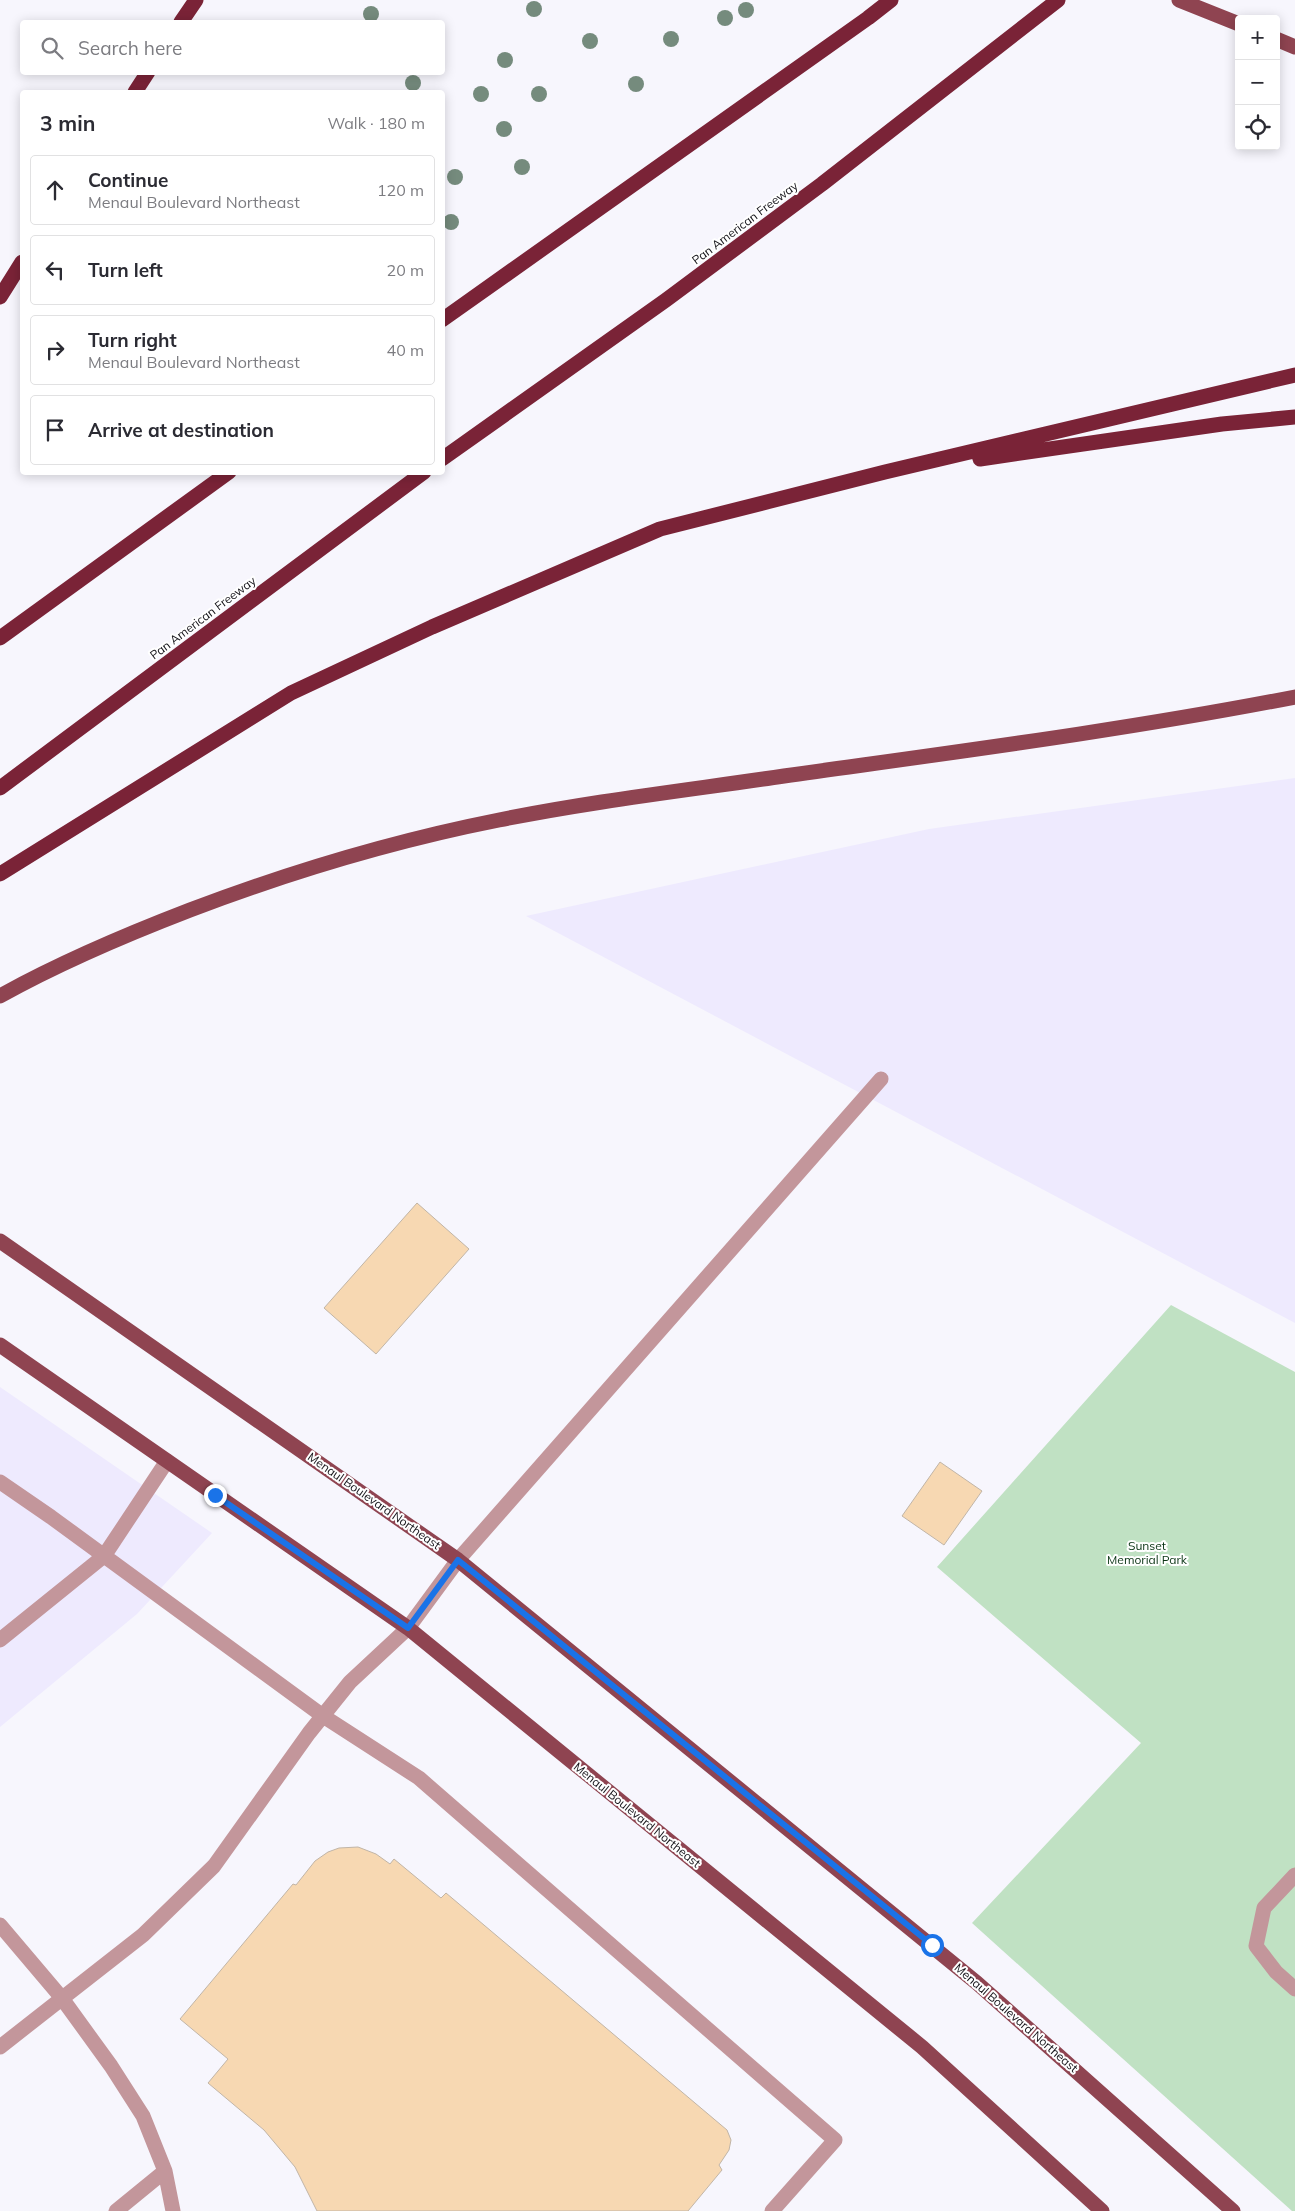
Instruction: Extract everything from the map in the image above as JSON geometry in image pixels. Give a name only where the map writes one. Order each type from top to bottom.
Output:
[{"type":"highway","points":[[182,20],[196,0]]},
{"type":"highway","points":[[445,318],[868,18],[890,0]]},
{"type":"highway","name":"Pan American Freeway","points":[[445,457],[721,259],[822,184],[1058,0]]},
{"type":"highway","points":[[136,90],[146,75]]},
{"type":"highway","points":[[0,296],[20,265]]},
{"type":"highway","points":[[0,874],[291,693],[432,628],[660,529],[885,472],[1295,374]]},
{"type":"highway","points":[[885,472],[1222,424],[1295,417]]},
{"type":"highway","points":[[0,638],[225,475]]},
{"type":"highway","name":"Pan American Freeway","points":[[0,788],[420,475]]},
{"type":"main road","points":[[1179,0],[1235,22]]},
{"type":"main road","points":[[1280,41],[1295,47]]},
{"type":"main road","points":[[0,996],[58,965],[150,925],[328,862],[413,839],[498,820],[585,804],[1105,731],[1188,718],[1295,697]]},
{"type":"main road","name":"Menaul Boulevard Northeast","points":[[0,1240],[458,1560],[977,1983],[1233,2211]]},
{"type":"main road","name":"Menaul Boulevard Northeast","points":[[0,1345],[408,1628],[922,2047],[1102,2211]]},
{"type":"street","points":[[0,2047],[144,1935],[214,1866],[323,1716],[350,1682],[408,1628],[458,1560],[880,1078]]},
{"type":"street","points":[[0,1640],[104,1556],[167,1462]]},
{"type":"street","points":[[0,1482],[323,1716],[419,1778],[835,2140],[772,2211]]},
{"type":"street","points":[[1295,1875],[1264,1908],[1256,1946],[1276,1972],[1295,1989]]},
{"type":"street","points":[[0,1925],[62,1997],[111,2066],[143,2116],[165,2171],[173,2211]]},
{"type":"street","points":[[116,2211],[165,2171]]},
{"type":"shaded area","points":[[1295,778],[1295,1323],[526,916],[929,829]]},
{"type":"shaded area","points":[[0,1387],[212,1533],[137,1614],[0,1727]]},
{"type":"green space","name":"Sunset Memorial Park","points":[[1171,1305],[1295,1372],[1295,2211],[1292,2211],[972,1923],[1141,1743],[937,1567]]},
{"type":"building","points":[[417,1203],[469,1249],[376,1354],[324,1308]]},
{"type":"building","points":[[940,1462],[982,1491],[944,1545],[902,1516]]},
{"type":"building","points":[[358,1847],[376,1854],[390,1864],[394,1859],[441,1898],[446,1893],[727,2130],[731,2140],[729,2150],[719,2165],[722,2170],[688,2211],[317,2211],[295,2167],[264,2130],[208,2083],[228,2059],[180,2019],[293,1884],[296,1885],[315,1861],[328,1852],[339,1848]]},
{"type":"route","points":[[215,1495],[408,1628],[458,1560],[932,1945]]}]
